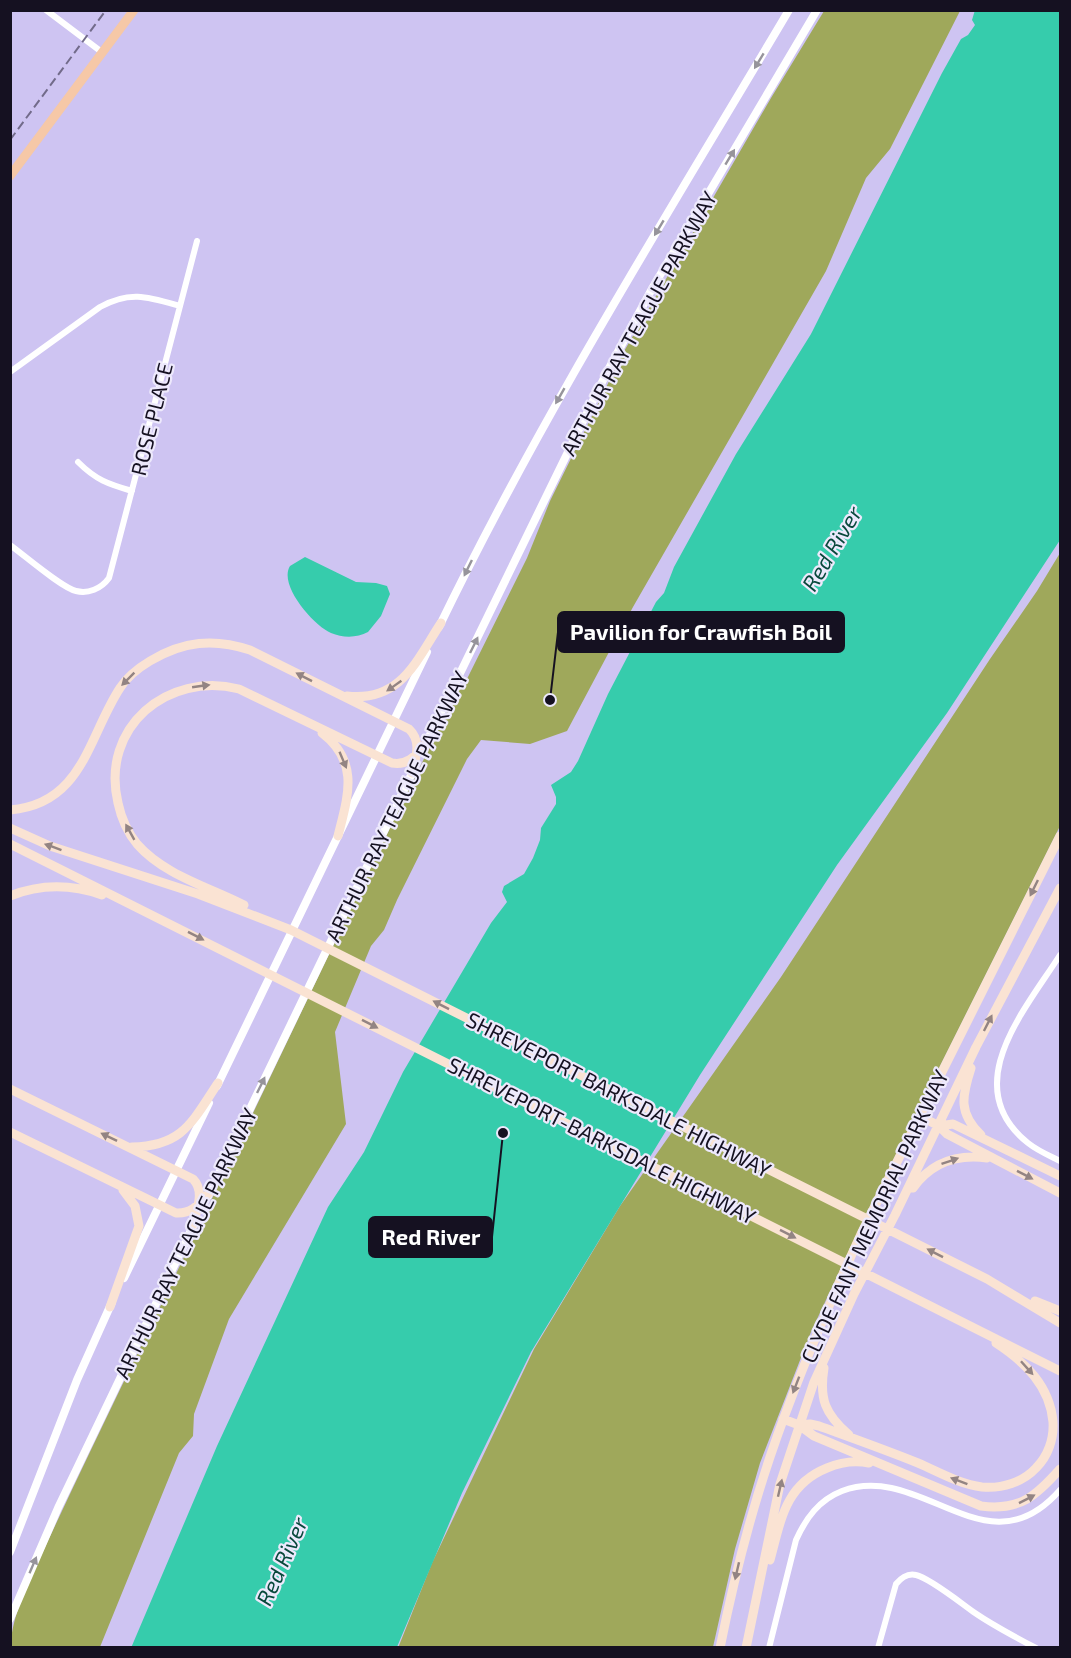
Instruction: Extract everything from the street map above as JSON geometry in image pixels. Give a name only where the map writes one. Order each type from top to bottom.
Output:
[{"type":"main road","points":[[10,176],[134,10]]},
{"type":"main road","points":[[340,696],[370,696],[394,687],[410,672],[441,623]]},
{"type":"main road","points":[[10,810],[23,809],[39,803],[67,784],[88,754],[120,687],[142,666],[182,645],[213,642],[250,650],[409,729],[417,741],[412,773]]},
{"type":"main road","points":[[291,930],[172,871],[158,863],[136,843],[120,811],[115,781],[118,754],[141,713],[170,693],[206,685],[223,685],[239,689],[302,721],[399,764],[409,761],[428,741]]},
{"type":"main road","points":[[302,721],[332,741],[342,755],[346,767],[349,790],[338,836]]},
{"type":"main road","name":"SHREVEPORT BARKSDALE HIGHWAY","points":[[10,828],[76,855],[236,907],[291,930],[987,1279],[1060,1323]]},
{"type":"main road","name":"CLYDE FANT MEMORIAL PARKWAY","points":[[720,1647],[757,1498],[783,1419],[832,1297],[862,1232],[1060,836]]},
{"type":"main road","points":[[10,844],[134,905]]},
{"type":"main road","points":[[10,896],[52,886],[94,892],[134,905]]},
{"type":"main road","name":"CLYDE FANT MEMORIAL PARKWAY","points":[[746,1647],[780,1484],[828,1348],[976,1047],[1060,888]]},
{"type":"main road","name":"SHREVEPORT-BARKSDALE HIGHWAY","points":[[134,905],[1060,1371]]},
{"type":"main road","points":[[976,1047],[964,1090],[964,1108],[975,1129],[990,1142]]},
{"type":"main road","points":[[128,1147],[158,1145],[179,1135],[193,1121],[218,1083]]},
{"type":"main road","points":[[10,1089],[193,1179],[200,1193],[194,1225]]},
{"type":"main road","points":[[920,1116],[939,1126],[947,1134],[1060,1193]]},
{"type":"main road","points":[[939,1126],[953,1124],[1060,1176]]},
{"type":"main road","points":[[10,1132],[160,1206],[179,1213],[188,1212],[197,1206],[209,1193]]},
{"type":"main road","points":[[895,1215],[914,1186],[930,1169],[962,1157],[993,1159]]},
{"type":"main road","points":[[110,1307],[139,1226],[134,1202],[114,1183]]},
{"type":"main road","points":[[987,1279],[1044,1306],[1060,1311]]},
{"type":"main road","points":[[799,1425],[819,1426],[967,1484],[995,1487],[1015,1483],[1027,1476],[1041,1463],[1052,1441],[1052,1412],[1044,1390],[1015,1355],[963,1322]]},
{"type":"main road","points":[[828,1348],[822,1385],[823,1399],[836,1423],[853,1438]]},
{"type":"main road","points":[[783,1419],[799,1425],[814,1436],[969,1502],[996,1508],[1012,1506],[1025,1501],[1036,1494],[1060,1468]]},
{"type":"main road","points":[[750,1632],[781,1520],[789,1499],[797,1488],[821,1470],[843,1462],[859,1461],[881,1465]]},
{"type":"street","points":[[46,10],[103,53]]},
{"type":"street","name":"ARTHUR RAY TEAGUE PARKWAY","points":[[10,1552],[77,1380],[110,1307],[488,527],[545,421],[789,10]]},
{"type":"street","name":"ARTHUR RAY TEAGUE PARKWAY","points":[[10,1619],[62,1500],[607,372],[653,287],[817,10]]},
{"type":"street","name":"ROSE PLACE","points":[[10,545],[70,589],[82,592],[94,590],[105,583],[111,573],[197,241]]},
{"type":"street","points":[[10,372],[94,311],[116,299],[127,296],[144,296],[180,306]]},
{"type":"street","points":[[78,462],[88,473],[102,482],[132,491]]},
{"type":"street","points":[[1060,955],[1011,1032],[997,1073],[1001,1107],[1018,1133],[1037,1149],[1060,1161]]},
{"type":"street","points":[[769,1647],[796,1540],[803,1524],[816,1507],[837,1493],[866,1485],[896,1487],[964,1516],[995,1522],[1018,1519],[1037,1511],[1060,1490]]},
{"type":"street","points":[[878,1647],[896,1584],[906,1576],[916,1575],[953,1596],[996,1626],[1036,1647]]},
{"type":"shaded area","points":[[824,11],[960,11],[890,149],[866,178],[826,271],[633,607],[567,731],[530,744],[481,740],[467,759],[384,930],[371,946],[335,1032],[346,1124],[229,1319],[194,1414],[193,1436],[179,1453],[100,1647],[11,1647],[14,1622],[24,1594],[67,1501],[416,775],[527,558],[550,501],[623,353]]},
{"type":"shaded area","points":[[1060,553],[1060,826],[869,1208],[811,1332],[760,1463],[735,1549],[713,1647],[398,1648],[432,1563],[534,1349],[620,1206],[781,977]]},
{"type":"water","points":[[975,10],[1060,11],[1060,540],[947,713],[837,865],[700,1075],[531,1352],[462,1493],[397,1647],[131,1648],[217,1446],[328,1207],[364,1152],[403,1072],[491,923],[507,902],[502,892],[504,886],[524,874],[533,858],[540,840],[541,828],[556,804],[551,785],[571,772],[578,761],[608,694],[656,602],[664,593],[674,567],[736,454],[811,334],[942,73],[961,39],[968,35],[975,25],[972,20]]},
{"type":"water","points":[[305,557],[356,582],[387,586],[390,594],[381,616],[368,632],[355,636],[336,635],[324,629],[307,614],[293,594],[288,574],[290,566]]},
{"type":"railway","points":[[10,140],[106,10]]},
{"type":"place","name":"Pavilion for Crawfish Boil","points":[[550,700]]},
{"type":"place","name":"Red River","points":[[503,1133]]}]
